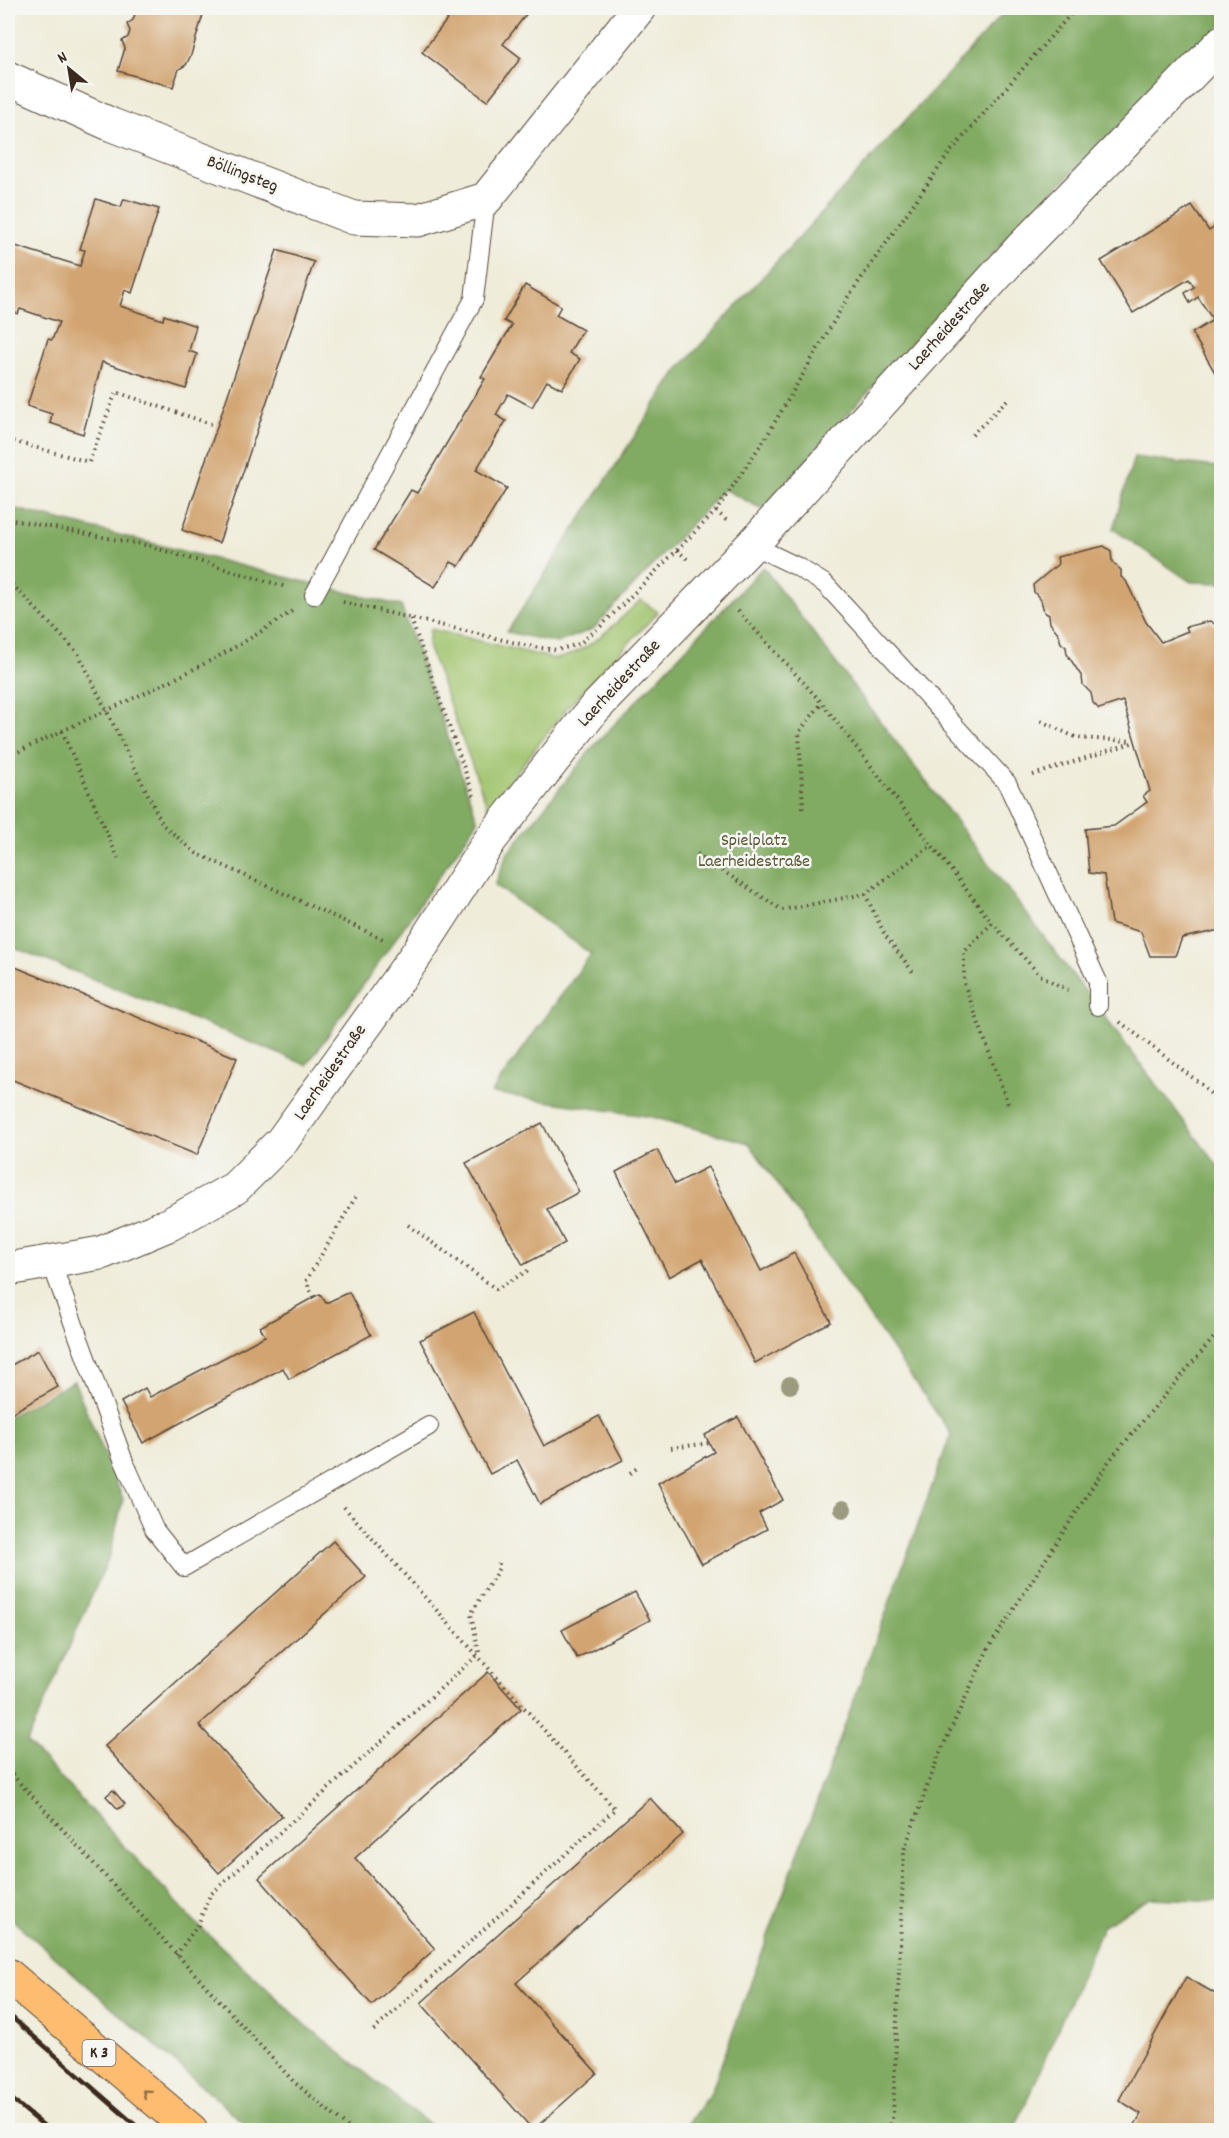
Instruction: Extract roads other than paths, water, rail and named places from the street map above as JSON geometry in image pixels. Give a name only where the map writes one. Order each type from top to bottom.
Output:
[{"type":"highway","name":"K 3","points":[[8,1975],[190,2130]]},
{"type":"street","points":[[486,199],[639,8]]},
{"type":"street","name":"Laerheidestraße","points":[[8,1269],[101,1253],[170,1224],[235,1188],[282,1141],[416,955],[491,839],[593,710],[752,545],[1021,248],[1221,42]]},
{"type":"street","name":"Böllingsteg","points":[[8,78],[112,125],[354,218],[418,220],[486,199]]},
{"type":"lane","points":[[314,595],[474,299],[486,199]]},
{"type":"lane","points":[[752,545],[796,566],[825,584],[1007,783],[1098,982],[1098,1006]]},
{"type":"lane","points":[[51,1262],[132,1479],[154,1529],[184,1567],[429,1426]]},
{"type":"railway","points":[[8,2014],[141,2130]]},
{"type":"railway","points":[[8,2096],[49,2130]]},
{"type":"park label","name":"Spielplatz Laerheidestraße","points":[[754,851]]}]
